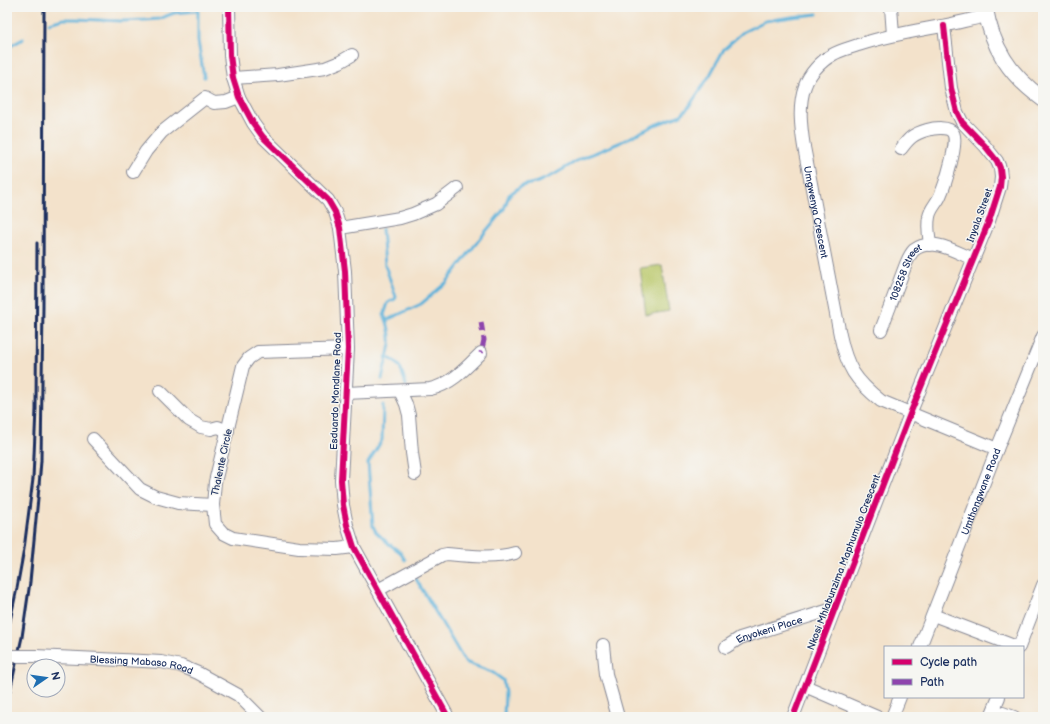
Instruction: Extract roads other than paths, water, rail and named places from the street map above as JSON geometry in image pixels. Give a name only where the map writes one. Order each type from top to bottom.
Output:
[{"type":"street","name":"Esduardo Mondlane Road","points":[[229,7],[230,55],[233,78],[239,97],[253,123],[263,137],[328,200],[335,212],[340,228],[345,271],[348,349],[342,480],[343,505],[347,525],[354,546],[448,717]]},
{"type":"street","points":[[891,7],[893,35]]},
{"type":"street","points":[[986,12],[991,31],[1006,64],[1020,80],[1043,99]]},
{"type":"street","name":"Umgwenya Crescent","points":[[986,12],[944,26],[893,35],[838,52],[823,61],[807,81],[801,103],[801,123],[804,147],[839,328],[848,364],[857,378],[881,401],[997,449]]},
{"type":"street","name":"Inyala Street","points":[[910,414],[995,203],[1000,187],[1001,177],[1000,168],[997,161],[962,122],[957,112],[951,88],[944,26]]},
{"type":"street","points":[[233,78],[278,75],[325,68],[340,62],[352,54]]},
{"type":"street","points":[[133,172],[146,150],[162,132],[205,98],[214,103],[226,102],[239,97]]},
{"type":"street","points":[[901,149],[907,141],[917,133],[931,129],[943,128],[950,130],[955,139],[944,187],[929,217],[928,229],[930,245]]},
{"type":"street","points":[[340,228],[400,218],[413,214],[436,204],[457,188]]},
{"type":"street","name":"108258 Street","points":[[882,330],[910,254],[915,250],[930,245],[942,246],[973,259]]},
{"type":"street","name":"Umthongwane Road","points":[[920,646],[997,449],[1043,336]]},
{"type":"street","name":"Thalente Circle","points":[[348,349],[258,352],[249,358],[243,366],[215,482],[213,504],[215,524],[223,533],[233,538],[299,548],[337,549],[354,546]]},
{"type":"street","points":[[346,393],[436,388],[460,374],[478,357]]},
{"type":"street","points":[[160,391],[189,420],[201,427],[211,429],[218,427],[228,430]]},
{"type":"street","points":[[400,391],[406,404],[409,416],[415,474]]},
{"type":"street","name":"Nkosi Mhlabunzima Maphumulo Crescent","points":[[793,717],[910,414]]},
{"type":"street","points":[[93,439],[140,489],[156,497],[178,503],[213,504]]},
{"type":"street","points":[[378,590],[442,555],[494,556],[515,553]]},
{"type":"street","points":[[1018,646],[1043,585]]},
{"type":"street","name":"Enyokeni Place","points":[[726,647],[740,638],[836,608]]},
{"type":"street","points":[[933,615],[1015,646]]},
{"type":"street","points":[[603,645],[606,674],[618,717]]},
{"type":"street","name":"Blessing Mabaso Road","points":[[7,656],[143,660],[181,666],[198,673],[238,695],[260,717]]},
{"type":"street","points":[[805,686],[877,717]]},
{"type":"street","points":[[892,717],[900,698]]},
{"type":"street","points":[[999,698],[992,713],[1014,717]]},
{"type":"waterway","points":[[198,7],[198,41],[204,77]]},
{"type":"waterway","points":[[49,23],[63,19],[122,21],[159,19],[174,13],[198,11]]},
{"type":"waterway","points":[[387,320],[421,304],[447,282],[504,209],[509,195],[521,186],[538,182],[580,159],[619,143],[655,125],[681,115],[688,108],[710,75],[724,49],[743,32],[765,21],[817,14]]},
{"type":"waterway","points":[[7,48],[23,39]]},
{"type":"waterway","points":[[382,229],[385,265],[396,297],[388,303],[384,315],[390,333],[390,341],[382,379]]},
{"type":"waterway","points":[[386,357],[398,365],[406,385]]},
{"type":"waterway","points":[[383,405],[382,440],[368,463],[373,526],[376,532],[400,552],[405,560]]},
{"type":"waterway","points":[[416,579],[465,662],[492,672],[503,680],[505,693],[504,717]]},
{"type":"railway","points":[[7,704],[22,637],[30,582],[41,461],[44,7]]},
{"type":"railway","points":[[7,635],[24,549],[33,479],[36,409],[37,243]]}]
